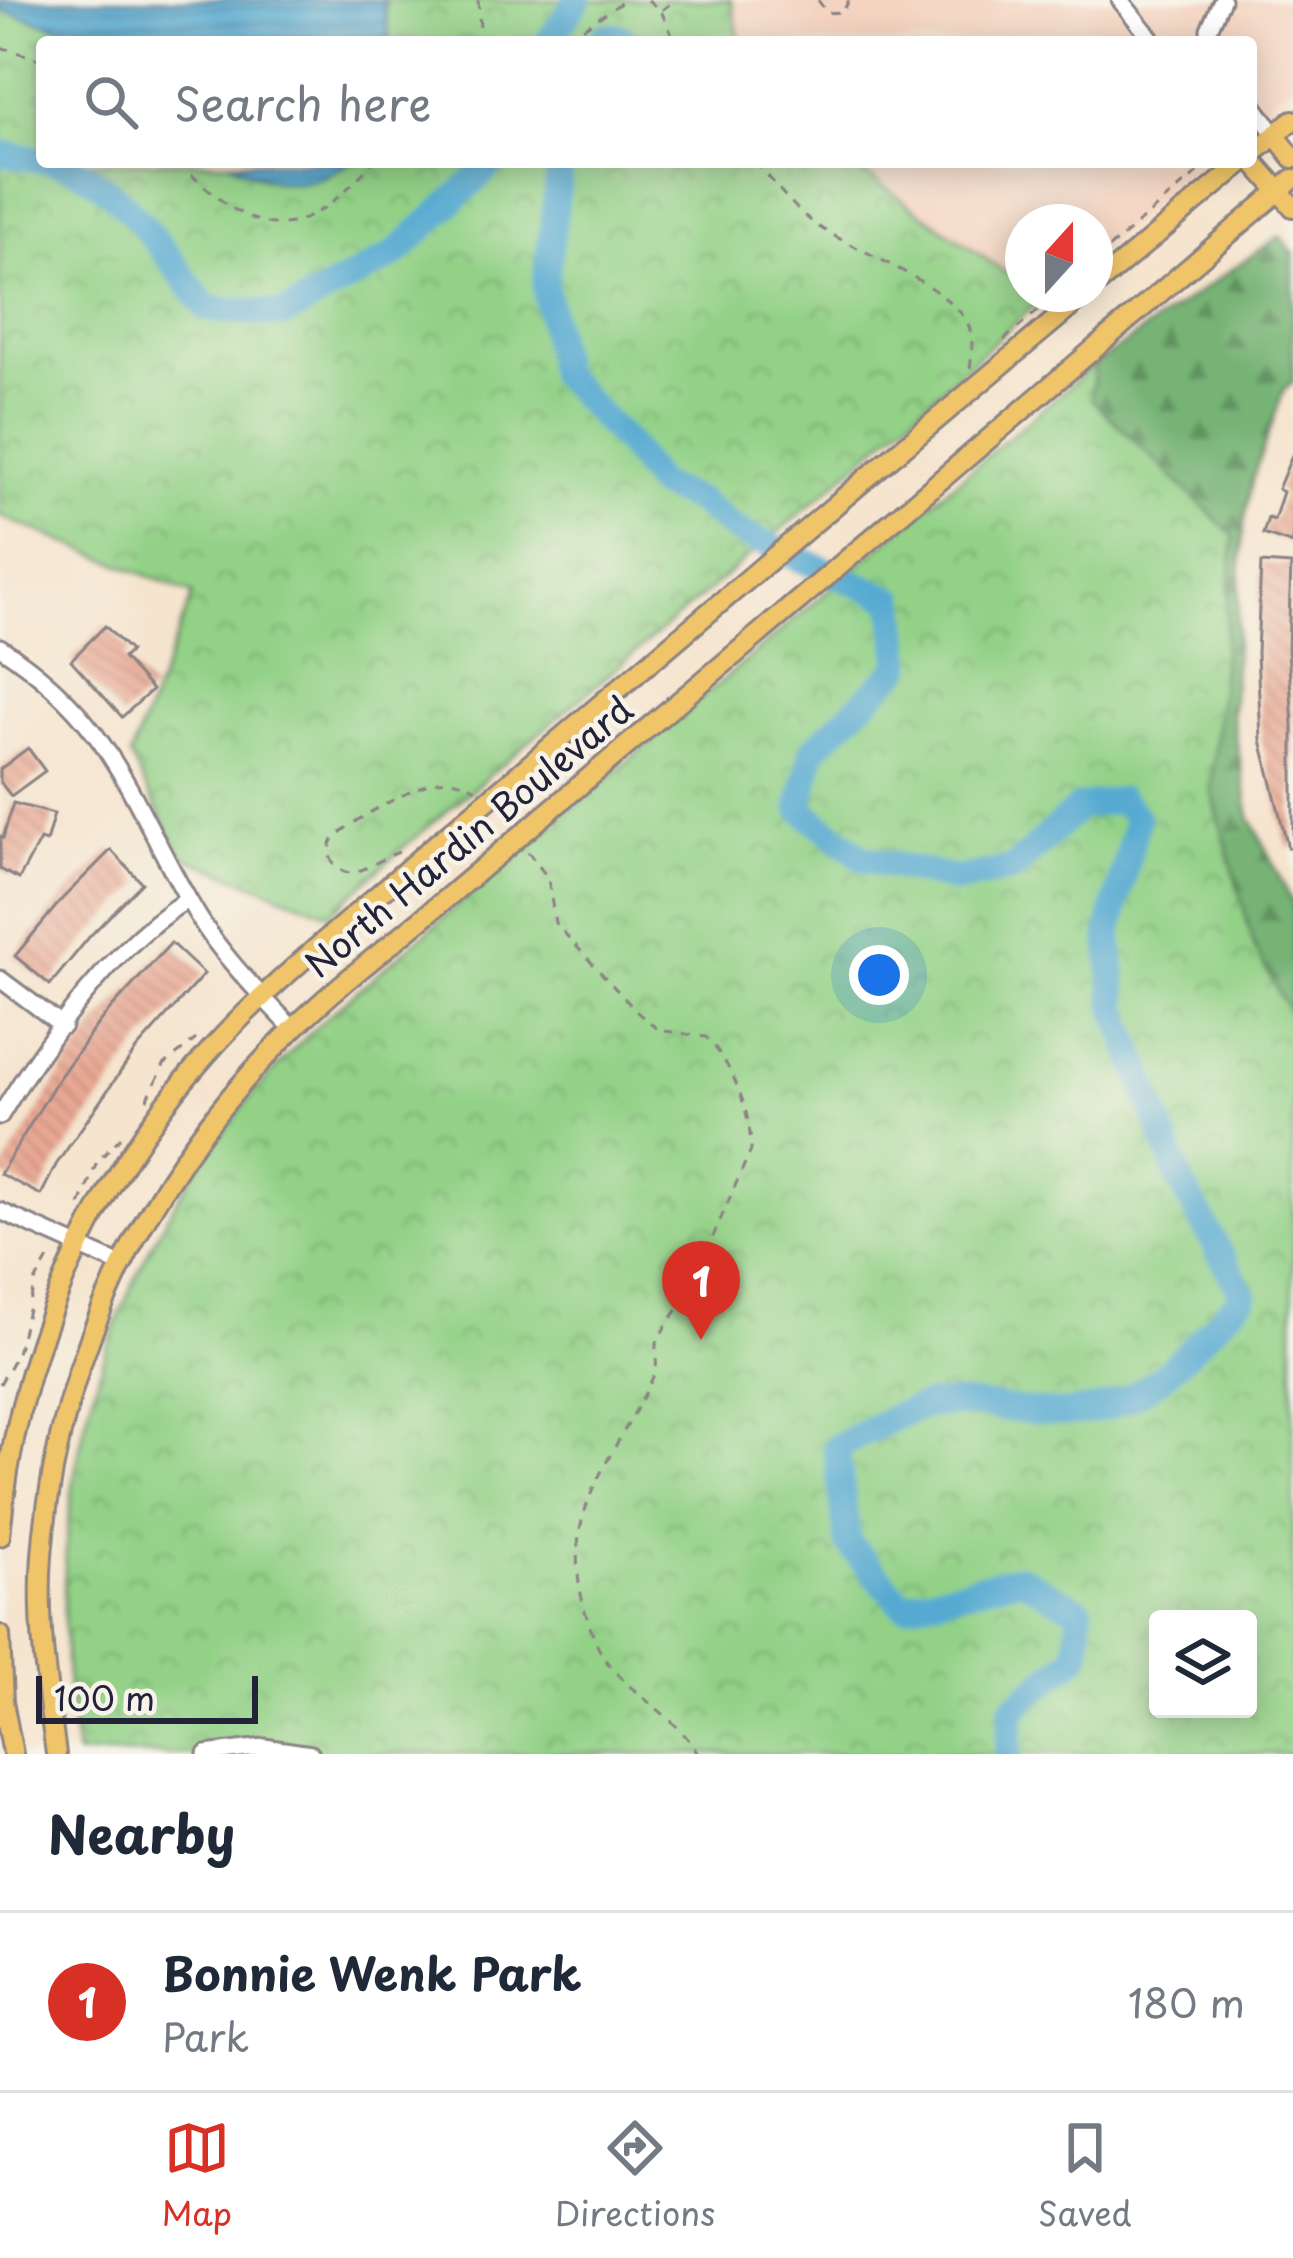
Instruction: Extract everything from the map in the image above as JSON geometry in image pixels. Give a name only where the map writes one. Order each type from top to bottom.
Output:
[{"type":"main road","points":[[1257,152],[1293,120]]},
{"type":"main road","points":[[1276,136],[1293,158]]},
{"type":"main road","points":[[1257,163],[1289,192]]},
{"type":"main road","points":[[1113,271],[1236,168]]},
{"type":"main road","name":"North Hardin Boulevard","points":[[56,1754],[42,1629],[42,1555],[75,1380],[121,1265],[179,1164],[237,1088],[292,1029],[1289,192]]},
{"type":"main road","name":"North Hardin Boulevard","points":[[0,1536],[4,1485],[29,1378],[78,1248],[142,1133],[206,1054],[419,850],[1065,312]]},
{"type":"main road","points":[[0,1635],[3,1702],[13,1754]]},
{"type":"street","points":[[1120,0],[1149,36]]},
{"type":"street","points":[[1209,36],[1222,0]]},
{"type":"street","points":[[1257,111],[1276,136]]},
{"type":"street","points":[[0,646],[51,684],[94,730],[124,772],[188,899],[229,960],[292,1029]]},
{"type":"street","points":[[0,1116],[36,1059],[132,944],[157,919],[188,899]]},
{"type":"street","points":[[0,979],[63,1026]]},
{"type":"street","points":[[0,1210],[121,1265]]},
{"type":"street","points":[[206,1754],[264,1747],[311,1754]]},
{"type":"path","points":[[478,0],[481,36]]},
{"type":"path","points":[[577,36],[625,0]]},
{"type":"path","points":[[648,0],[661,11],[673,36]]},
{"type":"path","points":[[661,11],[675,0]]},
{"type":"path","points":[[818,0],[827,13],[837,13],[843,12],[849,0]]},
{"type":"path","points":[[0,47],[36,58]]},
{"type":"path","points":[[184,168],[201,185],[267,226],[289,226],[320,213],[367,168]]},
{"type":"path","points":[[761,168],[802,214],[884,260],[960,313],[973,346],[970,370]]},
{"type":"path","points":[[1113,245],[1203,168]]},
{"type":"path","points":[[1021,322],[1034,312]]},
{"type":"path","points":[[419,850],[396,853],[353,874],[331,861],[330,851],[340,833],[432,783],[455,780],[478,791]]},
{"type":"path","points":[[519,840],[548,878],[555,923],[658,1030],[706,1037],[730,1070],[751,1124],[751,1150],[681,1306],[656,1342],[656,1371],[592,1484],[580,1533],[579,1570],[595,1642],[616,1675],[675,1722],[698,1754]]},
{"type":"path","points":[[0,1384],[17,1353],[35,1282],[46,1260]]},
{"type":"shaded area","points":[[731,0],[1293,0],[1293,80],[1257,113],[1257,36],[739,36]]},
{"type":"shaded area","points":[[857,168],[1195,168],[1113,238],[1113,204],[1005,204],[1005,272]]},
{"type":"green space","points":[[0,0],[731,0],[739,36],[36,36],[36,168],[857,168],[1005,272],[1005,312],[1027,312],[823,494],[330,914],[182,856],[130,757],[193,594],[0,516]]},
{"type":"green space","points":[[1280,236],[1293,253],[1293,382],[1284,389],[1252,480],[1243,529],[1232,715],[1250,817],[1293,904],[1293,1020],[1253,946],[1211,789],[1234,536],[1090,398],[1095,364]]},
{"type":"green space","points":[[1095,364],[1091,399],[1234,536],[1211,789],[1254,946],[1293,1020],[1293,1754],[77,1754],[65,1649],[66,1546],[80,1447],[106,1351],[145,1259],[195,1172],[257,1090],[330,1014]]},
{"type":"water","points":[[0,0],[384,0],[389,36],[89,36],[0,10]]},
{"type":"water","points":[[243,168],[341,168],[304,182],[262,177]]},
{"type":"building","points":[[1293,453],[1293,544],[1263,534],[1268,518],[1274,520],[1283,492],[1278,489]]},
{"type":"building","points":[[1261,563],[1291,565],[1293,847],[1288,848],[1261,740],[1257,653]]},
{"type":"building","points":[[105,626],[130,651],[123,658],[152,690],[122,717],[71,660]]},
{"type":"building","points":[[28,748],[45,771],[11,796],[0,782],[0,769]]},
{"type":"building","points":[[13,803],[54,814],[46,842],[40,840],[19,879],[0,869],[0,836],[3,838]]},
{"type":"building","points":[[111,850],[142,883],[50,985],[15,956]]},
{"type":"building","points":[[171,943],[204,974],[135,1051],[56,1165],[41,1195],[0,1174],[99,1022]]},
{"type":"waterway","points":[[552,36],[578,0]]},
{"type":"waterway","points":[[0,153],[36,159]]},
{"type":"waterway","points":[[74,168],[98,183],[140,222],[208,309],[283,315],[394,255],[488,168]]},
{"type":"waterway","points":[[560,168],[545,286],[560,373],[629,446],[657,485],[698,501],[736,531],[894,600],[901,666],[813,750],[800,808],[863,858],[956,880],[1013,869],[1079,807],[1121,800],[1137,819],[1109,932],[1116,1008],[1181,1183],[1244,1296],[1160,1378],[1121,1402],[1057,1413],[930,1405],[836,1447],[848,1543],[903,1605],[1020,1577],[1080,1610],[1078,1655],[1013,1708],[1008,1754]]},
{"type":"place","name":"Bonnie Wenk Park","points":[[701,1340]]}]
